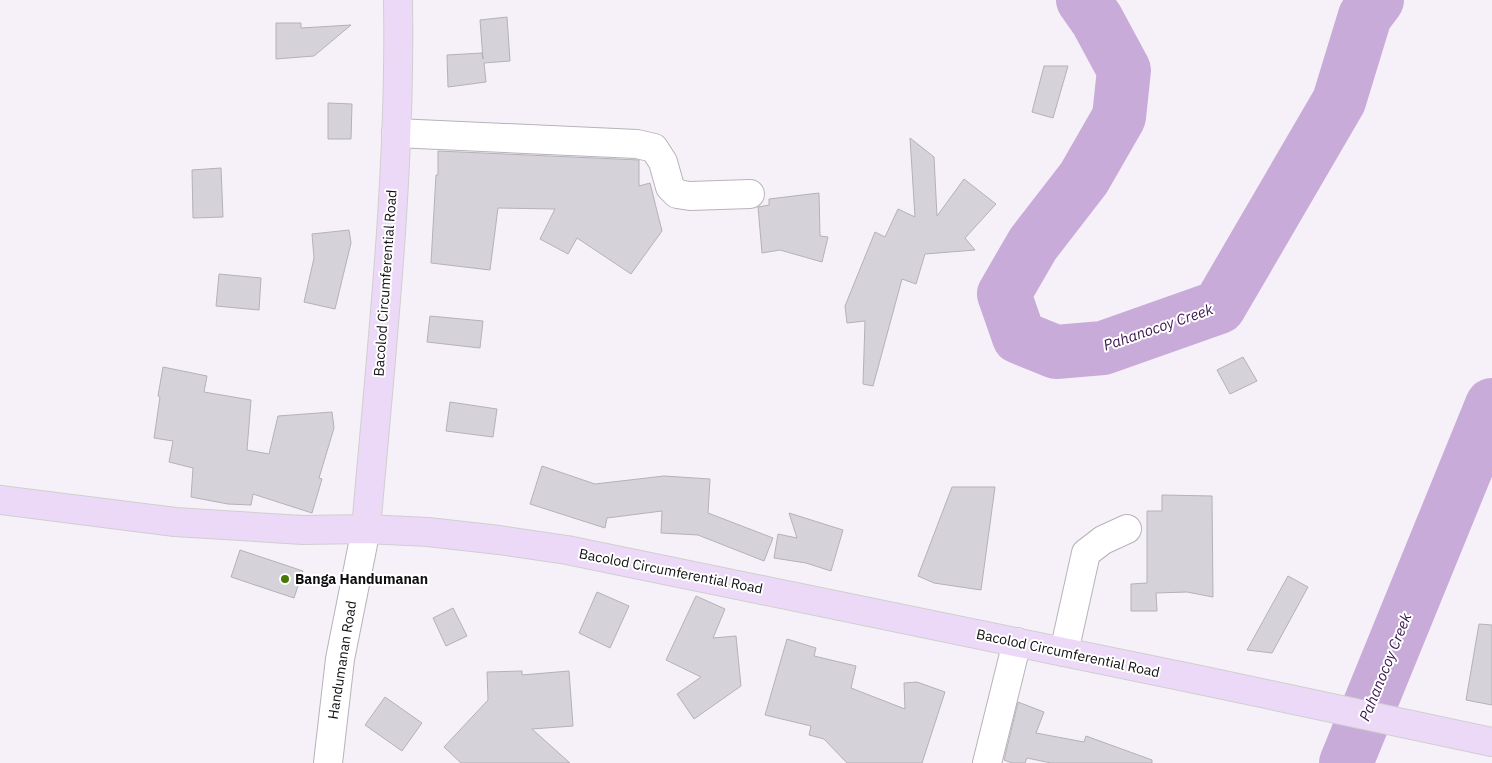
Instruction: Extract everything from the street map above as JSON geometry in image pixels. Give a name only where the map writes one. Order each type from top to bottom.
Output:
[{"type":"main road","name":"Bacolod Circumferential Road","points":[[398,0],[396,132],[366,529],[428,532],[567,550],[1492,742]]},
{"type":"main road","points":[[0,500],[175,522],[303,530],[366,529]]},
{"type":"street","points":[[396,132],[637,144],[654,148],[663,162],[670,186],[677,194],[690,196],[750,194]]},
{"type":"street","name":"Handumanan Road","points":[[328,763],[340,659],[366,529]]},
{"type":"street","points":[[1064,652],[1086,554],[1103,540],[1127,529]]},
{"type":"street","points":[[987,763],[1017,642]]},
{"type":"building","points":[[507,17],[510,61],[484,63],[486,82],[448,87],[447,55],[482,53],[483,59],[480,20]]},
{"type":"building","points":[[276,23],[301,23],[301,28],[351,25],[314,56],[276,59]]},
{"type":"building","points":[[1044,66],[1068,66],[1053,118],[1032,112]]},
{"type":"building","points":[[328,103],[352,104],[351,139],[328,139]]},
{"type":"building","points":[[910,138],[934,157],[937,216],[964,179],[996,204],[965,238],[975,250],[925,254],[916,284],[902,279],[873,386],[863,384],[865,321],[847,323],[845,306],[875,232],[885,237],[898,209],[915,217]]},
{"type":"building","points":[[438,151],[639,160],[639,186],[650,183],[662,231],[631,274],[577,238],[568,254],[540,239],[555,209],[498,208],[490,270],[431,263]]},
{"type":"building","points":[[221,168],[223,217],[193,218],[192,170]]},
{"type":"building","points":[[819,193],[820,236],[828,237],[822,262],[780,250],[762,253],[758,207],[769,205],[769,199]]},
{"type":"building","points":[[349,230],[351,243],[335,309],[304,302],[314,258],[312,234]]},
{"type":"building","points":[[219,274],[261,278],[259,310],[216,306]]},
{"type":"building","points":[[430,316],[483,321],[480,348],[427,342]]},
{"type":"building","points":[[1243,357],[1257,381],[1230,394],[1217,370]]},
{"type":"building","points":[[163,367],[207,376],[204,392],[251,400],[247,450],[269,454],[278,416],[332,412],[334,428],[319,478],[322,479],[312,513],[253,494],[251,505],[228,504],[191,497],[193,468],[169,462],[173,441],[154,438]]},
{"type":"building","points":[[450,402],[497,409],[493,437],[446,431]]},
{"type":"building","points":[[542,466],[595,484],[664,476],[710,479],[708,513],[773,538],[764,561],[698,535],[661,533],[662,511],[607,518],[605,528],[530,504]]},
{"type":"building","points":[[952,487],[995,487],[981,590],[934,583],[918,576]]},
{"type":"building","points":[[1162,495],[1212,496],[1213,597],[1187,592],[1156,593],[1157,611],[1131,611],[1131,584],[1147,583],[1147,511],[1162,511]]},
{"type":"building","points":[[789,513],[843,530],[831,571],[806,563],[774,558],[778,534],[797,538]]},
{"type":"building","points":[[240,550],[303,571],[294,598],[231,577]]},
{"type":"building","points":[[1288,576],[1308,587],[1272,653],[1247,650]]},
{"type":"building","points":[[597,592],[629,606],[610,648],[579,633]]},
{"type":"building","points":[[696,596],[725,609],[713,638],[736,636],[741,686],[694,719],[677,694],[701,677],[666,660]]},
{"type":"building","points":[[453,608],[467,636],[446,646],[433,618]]},
{"type":"building","points":[[1479,624],[1492,625],[1492,705],[1466,700]]},
{"type":"building","points":[[787,639],[816,648],[814,656],[856,666],[851,688],[905,709],[904,683],[917,682],[945,692],[922,763],[847,763],[824,739],[809,735],[811,726],[765,715]]},
{"type":"building","points":[[522,671],[522,675],[569,671],[573,726],[532,729],[570,763],[461,763],[444,747],[488,700],[487,672]]},
{"type":"building","points":[[385,697],[422,723],[402,751],[365,725]]},
{"type":"building","points":[[1018,702],[1044,712],[1036,733],[1084,742],[1086,736],[1152,760],[1152,763],[1051,763],[1027,758],[1025,763],[1012,763],[1004,760]]},
{"type":"waterway","name":"Pahanocoy Creek","points":[[1083,0],[1097,20],[1124,70],[1119,117],[1084,178],[1033,244],[1004,294],[1019,337],[1056,352],[1103,348],[1219,307],[1339,101],[1365,16],[1377,0]]},
{"type":"waterway","name":"Pahanocoy Creek","points":[[1346,763],[1492,405]]},
{"type":"place","name":"Banga Handumanan","points":[[285,579]]}]
